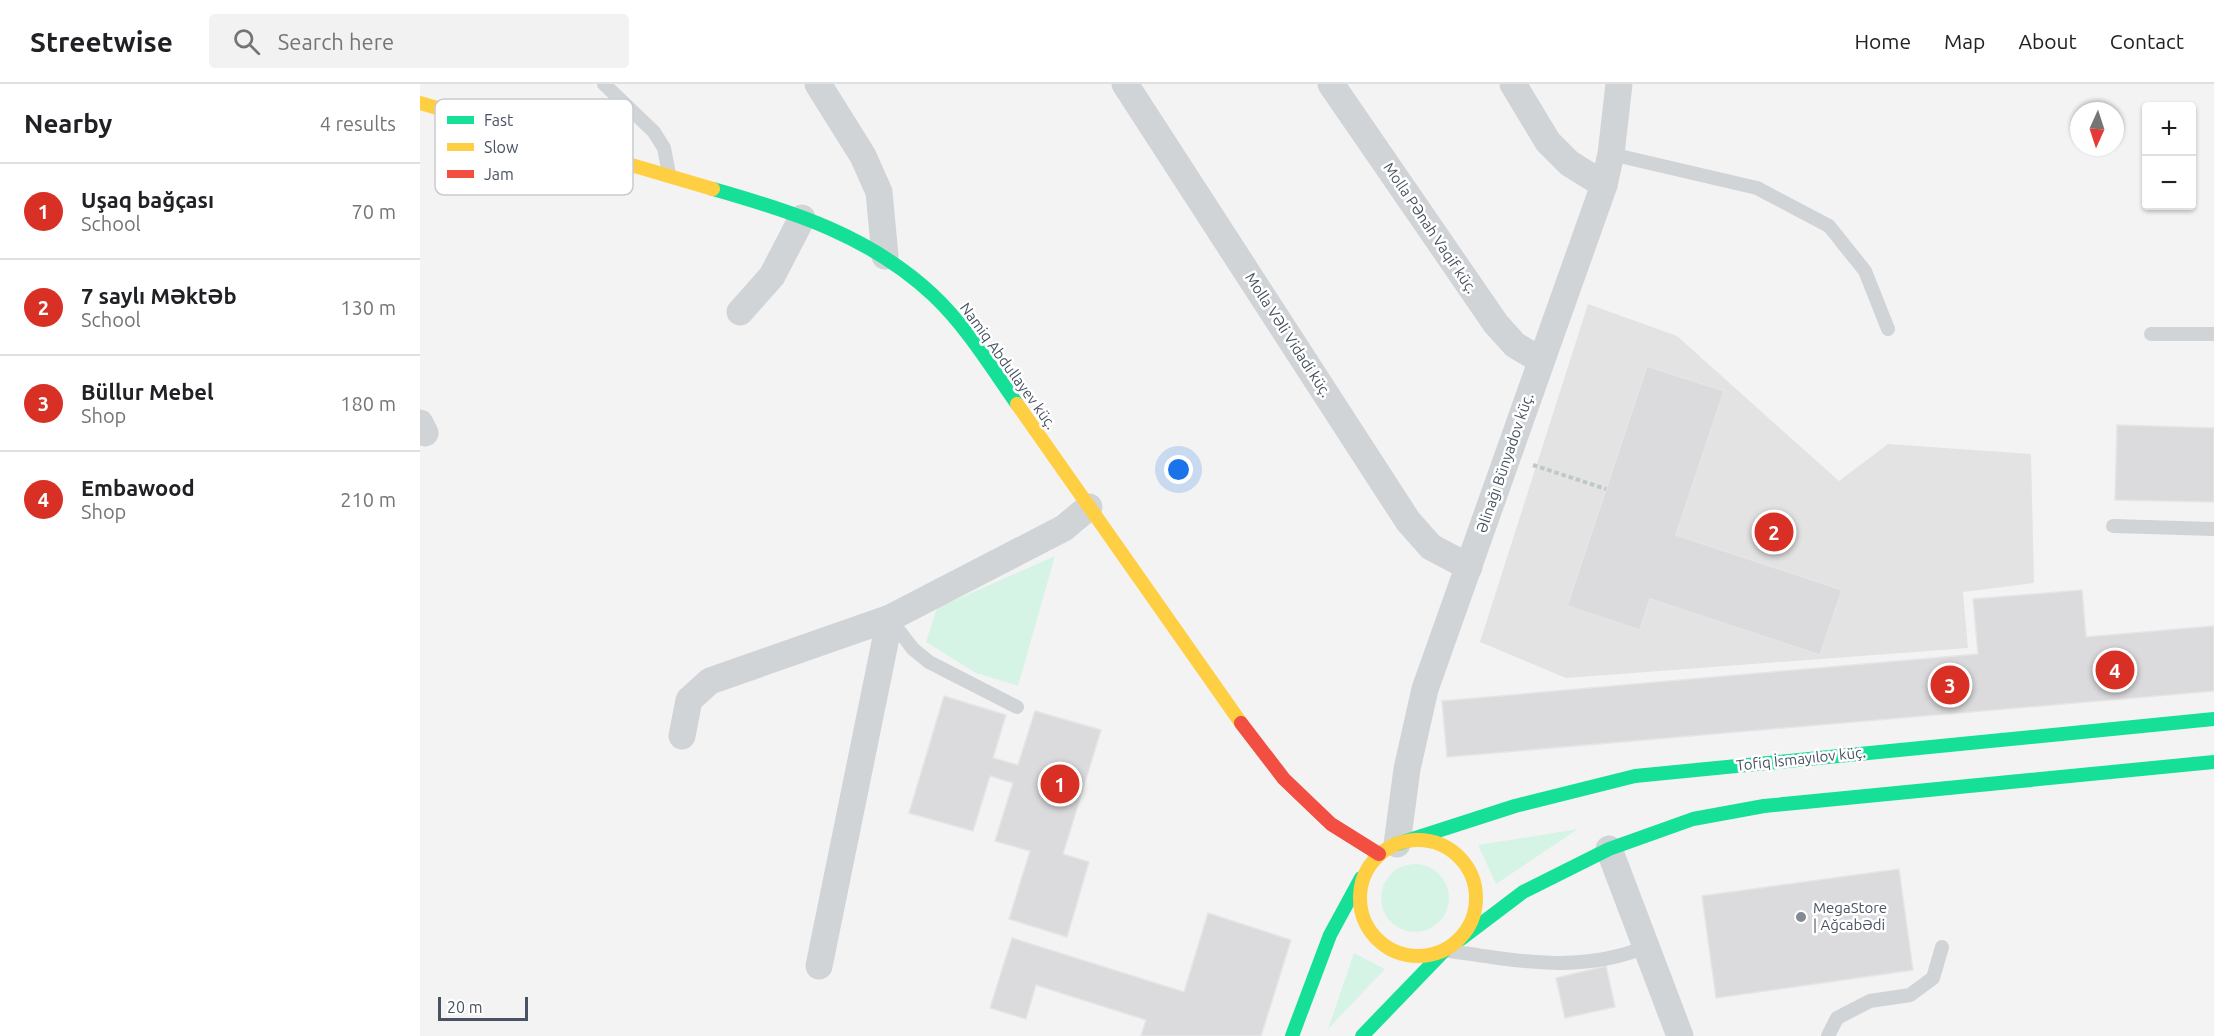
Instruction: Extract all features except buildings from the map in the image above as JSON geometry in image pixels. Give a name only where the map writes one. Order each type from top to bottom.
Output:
[{"type":"main road","name":"Namiq Abdullayev küç.","points":[[420,103],[435,107]]},
{"type":"main road","name":"Namiq Abdullayev küç.","points":[[633,164],[802,218],[854,238],[885,256],[934,296],[975,344],[1234,714],[1284,779],[1331,824],[1388,849]]},
{"type":"main road","name":"Tofiq İsmayılov küç.","points":[[1388,849],[1497,809],[1565,790],[1635,776],[2214,719]]},
{"type":"main road","points":[[1362,1036],[1445,950],[1523,892],[1609,849],[1693,819],[1764,806],[2214,762]]},
{"type":"main road","points":[[1292,1036],[1330,935],[1368,867],[1388,849],[1416,840],[1436,842],[1454,851],[1467,865],[1475,884],[1477,903],[1472,923],[1461,939]]},
{"type":"main road","points":[[1368,867],[1361,882],[1359,899],[1362,916],[1370,931],[1381,944],[1412,957],[1429,956],[1445,950]]},
{"type":"street","points":[[818,84],[863,156],[879,192],[885,256]]},
{"type":"street","name":"Molla Vəli Vidadi küç.","points":[[1125,84],[1408,520],[1431,547],[1469,567]]},
{"type":"street","name":"Molla Pənah Vaqif küç.","points":[[1331,84],[1496,324],[1515,345],[1540,360]]},
{"type":"street","points":[[1513,84],[1548,142],[1569,163],[1604,184]]},
{"type":"street","name":"Əlinağı Bünyadov küç.","points":[[1388,849],[1425,689],[1604,184],[1611,154],[1619,84]]},
{"type":"street","points":[[740,312],[772,276],[802,218]]},
{"type":"street","points":[[682,736],[689,700],[710,681],[890,618],[1064,528],[1089,507]]},
{"type":"street","points":[[819,966],[890,618]]},
{"type":"street","points":[[1609,849],[1648,946],[1680,1036]]},
{"type":"lane","points":[[604,84],[620,99]]},
{"type":"lane","points":[[633,112],[654,132],[664,148],[669,174]]},
{"type":"lane","points":[[1611,154],[1757,188],[1828,226],[1865,271],[1888,329]]},
{"type":"lane","points":[[2151,334],[2214,334]]},
{"type":"lane","points":[[2113,526],[2214,529]]},
{"type":"lane","points":[[890,618],[912,649],[929,662],[1017,707]]},
{"type":"lane","points":[[1445,950],[1547,965],[1620,958],[1648,946]]},
{"type":"lane","points":[[1828,1036],[1837,1018],[1870,1001],[1910,995],[1933,978],[1942,947]]},
{"type":"lane","points":[[1373,1023],[1380,1036]]},
{"type":"path","points":[[1508,457],[1606,489]]},
{"type":"shaded area","points":[[1588,304],[1677,336],[1839,481],[1888,444],[2031,454],[2034,583],[1963,592],[1968,648],[1566,678],[1480,642]]},
{"type":"green space","points":[[1055,556],[1018,686],[976,673],[926,642],[937,608]]},
{"type":"green space","points":[[1578,829],[1496,884],[1478,845]]},
{"type":"green space","points":[[1415,864],[1428,867],[1439,874],[1446,885],[1449,898],[1446,911],[1439,922],[1428,929],[1415,932],[1402,929],[1391,922],[1384,911],[1381,898],[1384,885],[1391,874],[1402,867]]},
{"type":"green space","points":[[1354,953],[1385,969],[1328,1029]]},
{"type":"traffic: fast","points":[[713,189],[773,207],[830,228],[909,274],[956,320],[978,347],[1017,404]]},
{"type":"traffic: fast","points":[[1397,844],[1515,806],[1635,776],[2214,719]]},
{"type":"traffic: fast","points":[[1461,939],[1523,892],[1609,849],[1693,819],[1764,806],[2214,762]]},
{"type":"traffic: fast","points":[[1292,1036],[1330,935],[1361,878]]},
{"type":"traffic: fast","points":[[1362,1036],[1445,950]]},
{"type":"traffic: slow","points":[[420,103],[435,107]]},
{"type":"traffic: slow","points":[[633,166],[713,189]]},
{"type":"traffic: slow","points":[[1017,404],[1241,723]]},
{"type":"traffic: slow","points":[[1418,840],[1440,844],[1459,857],[1472,876],[1476,898],[1472,920],[1459,939],[1440,952],[1418,956],[1396,952],[1377,939],[1364,920],[1360,898],[1364,876],[1377,857],[1396,844],[1418,840]]},
{"type":"traffic: jam","points":[[1241,723],[1284,779],[1331,824],[1379,854]]},
{"type":"place","name":"7 saylı Məktəb","points":[[1774,532]]},
{"type":"place","name":"Embawood","points":[[2115,670]]},
{"type":"place","name":"Büllur Mebel","points":[[1950,685]]},
{"type":"place","name":"Uşaq bağçası","points":[[1060,784]]},
{"type":"place","name":"MegaStore | Ağcabədi","points":[[1801,917]]}]
